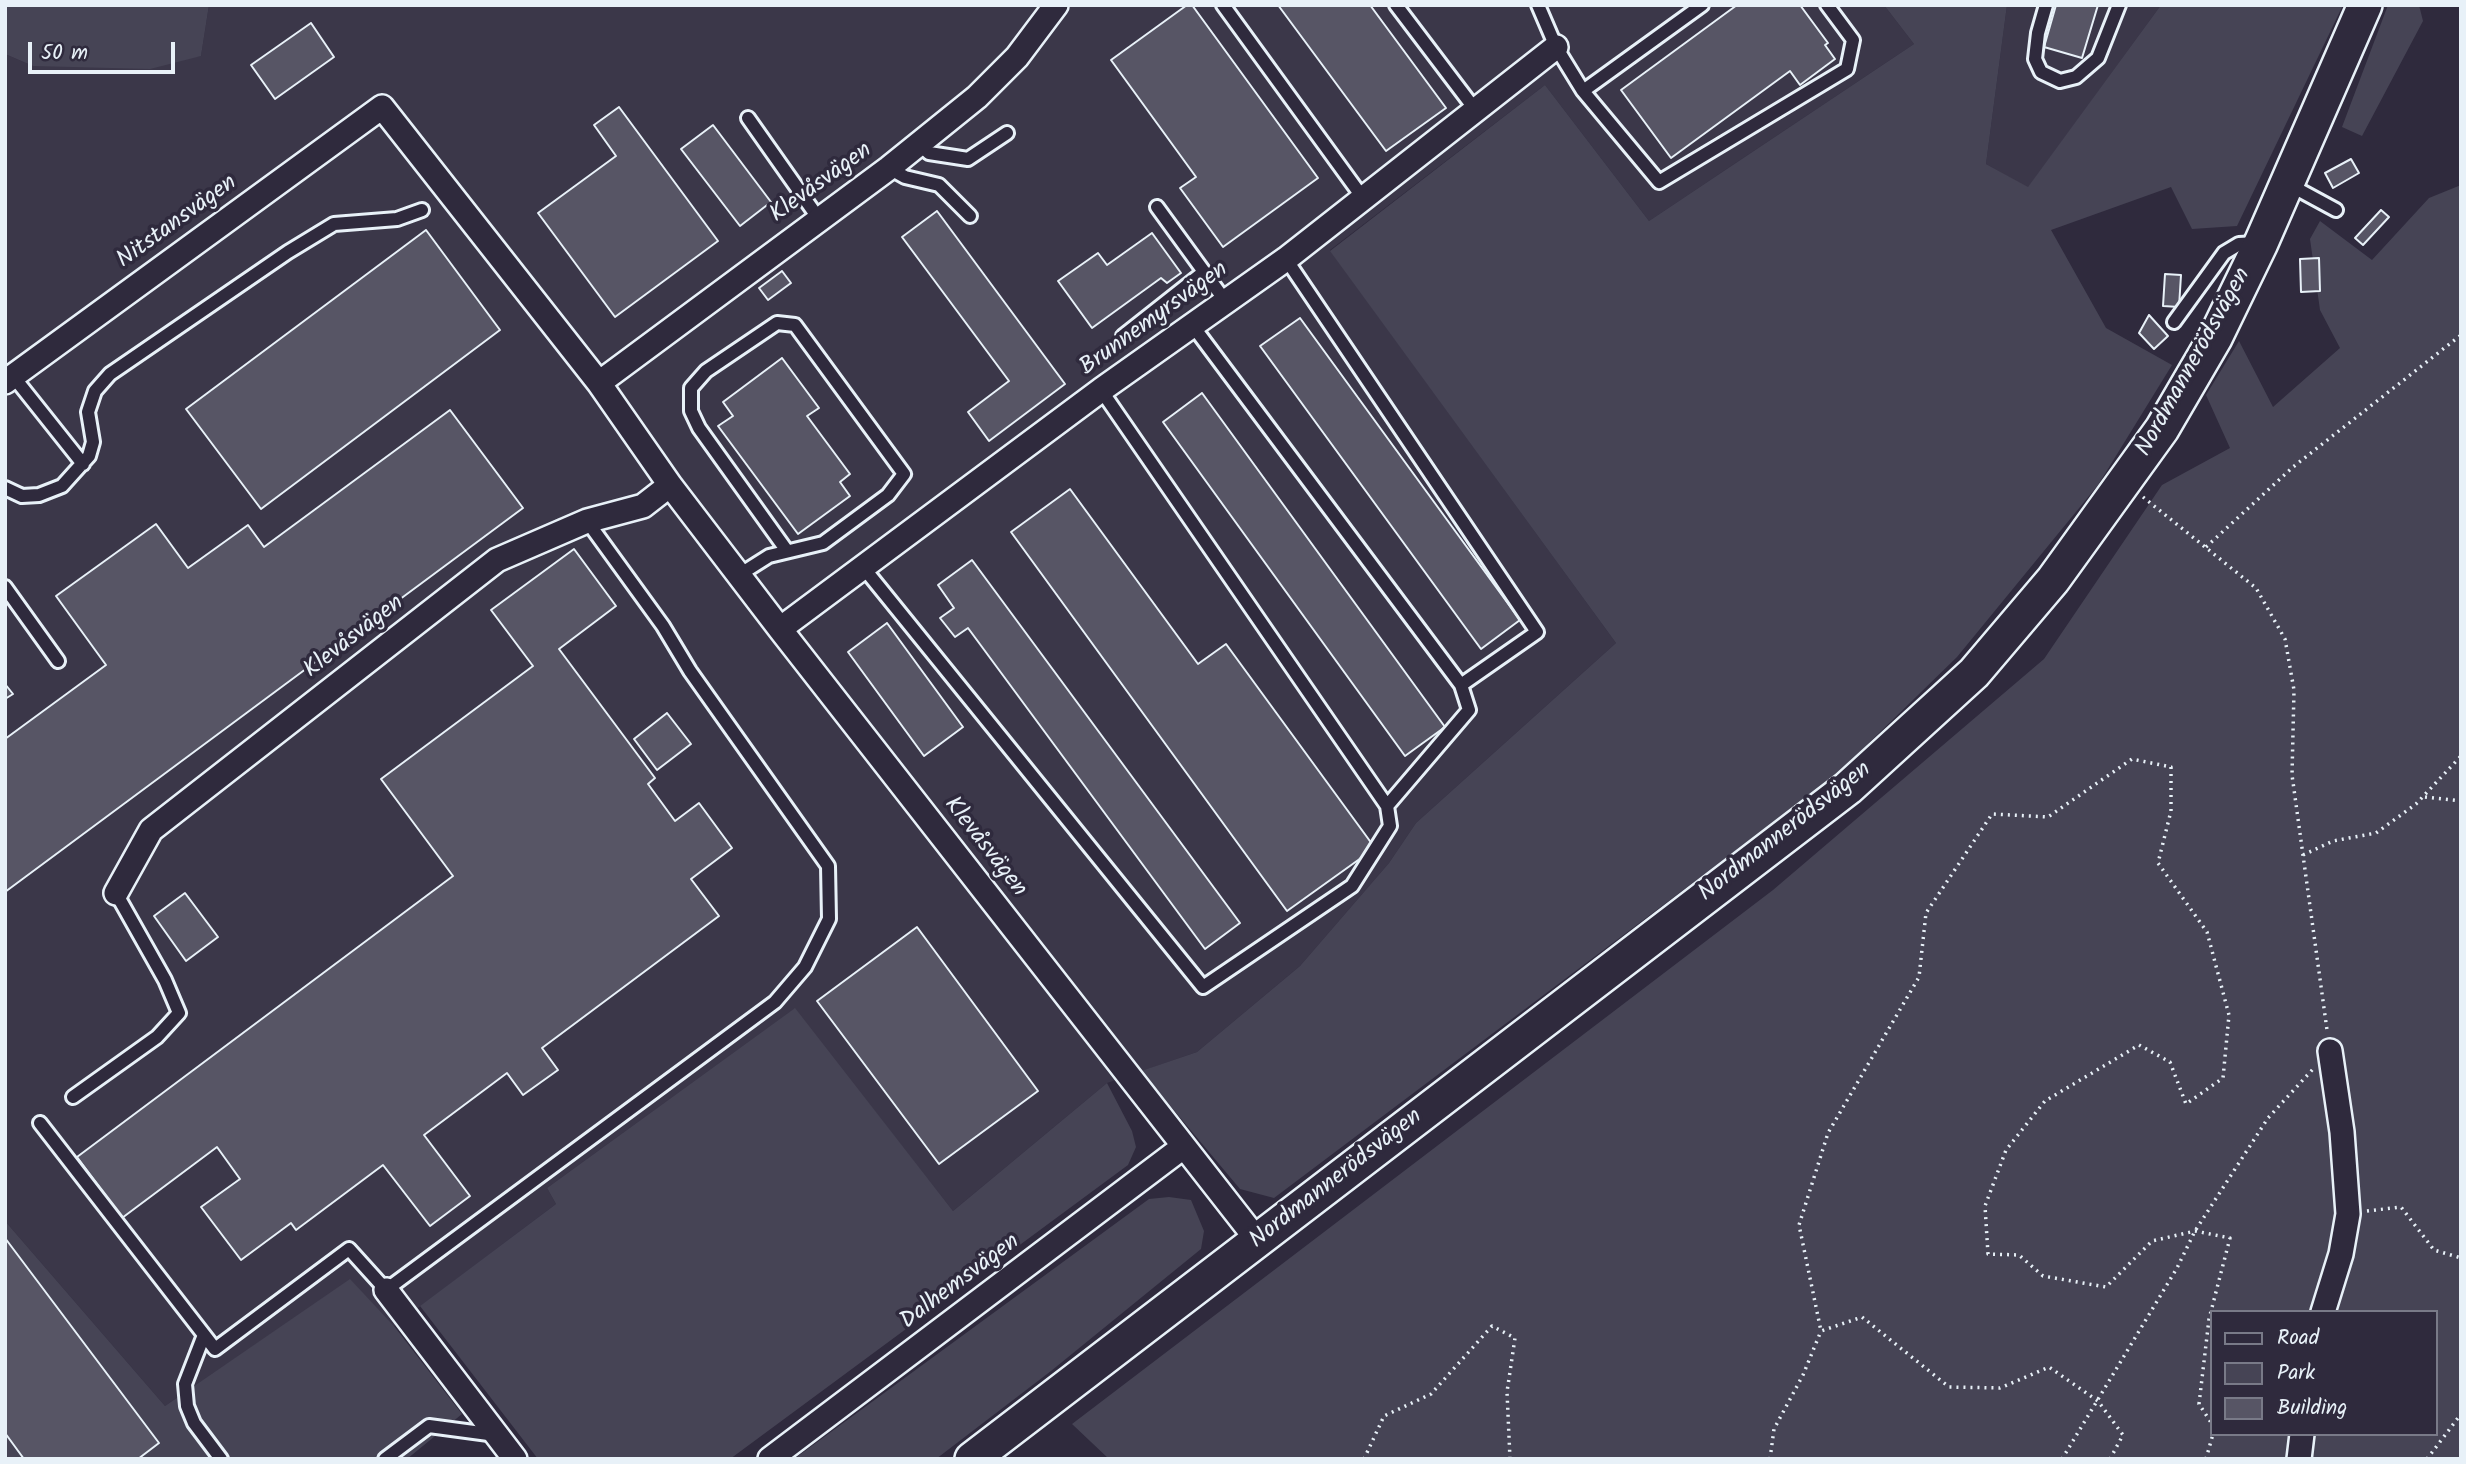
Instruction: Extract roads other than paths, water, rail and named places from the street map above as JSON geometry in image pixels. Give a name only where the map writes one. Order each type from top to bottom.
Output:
[{"type":"main road","name":"Nordmannerödsvägen","points":[[972,1459],[1848,788],[1974,673],[2053,580],[2162,429],[2208,349],[2261,243],[2365,5]]},
{"type":"street","name":"Klevåsvägen","points":[[599,383],[889,168],[977,97],[1017,57],[1056,5]]},
{"type":"street","name":"Brunnemyrsvägen","points":[[780,629],[1101,390],[1286,259],[1477,112],[1556,47]]},
{"type":"street","name":"Klevåsvägen","points":[[382,107],[599,383],[670,485],[780,629],[1258,1241]]},
{"type":"street","name":"Nitstansvägen","points":[[9,379],[382,107]]},
{"type":"street","name":"Klevåsvägen","points":[[116,893],[151,830],[497,560],[587,521],[643,506],[670,485]]},
{"type":"street","points":[[2324,1310],[2341,1254],[2348,1214],[2342,1132],[2330,1051]]},
{"type":"street","name":"Dalhemsvägen","points":[[770,1459],[1183,1147]]},
{"type":"street","points":[[386,1290],[514,1459]]},
{"type":"street","points":[[2299,1459],[2302,1436]]},
{"type":"lane","points":[[1223,5],[1363,198]]},
{"type":"lane","points":[[1396,5],[1477,112]]},
{"type":"lane","points":[[1538,5],[1556,47],[1583,91],[1660,182],[1847,69],[1853,40],[1827,5]]},
{"type":"lane","points":[[1583,91],[1702,5]]},
{"type":"lane","points":[[2046,5],[2038,33],[2035,59],[2041,72],[2060,81],[2076,77],[2098,58],[2119,5]]},
{"type":"lane","points":[[748,118],[818,219]]},
{"type":"lane","points":[[919,144],[929,153],[968,159],[1007,133]]},
{"type":"lane","points":[[889,168],[905,177],[939,185],[970,216]]},
{"type":"lane","points":[[2288,184],[2336,210]]},
{"type":"lane","points":[[1157,207],[1226,302]]},
{"type":"lane","points":[[5,488],[22,496],[39,495],[62,486],[83,464],[93,442],[88,412],[95,391],[110,374],[334,224],[397,219],[422,210]]},
{"type":"lane","points":[[2174,321],[2224,253],[2239,244],[2261,243]]},
{"type":"lane","points":[[1286,259],[1537,632],[1461,685]]},
{"type":"lane","points":[[1123,336],[1203,272]]},
{"type":"lane","points":[[739,575],[769,556],[823,543],[888,495],[904,474],[795,325],[777,323],[706,371],[691,388],[691,411],[699,428],[787,551]]},
{"type":"lane","points":[[1193,326],[1461,685],[1469,710],[1387,806]]},
{"type":"lane","points":[[9,379],[83,464]]},
{"type":"lane","points":[[863,567],[1203,987],[1352,886],[1390,827],[1387,806],[1101,390]]},
{"type":"lane","points":[[40,1124],[215,1349],[349,1249],[386,1290],[775,1002],[805,967],[829,919],[828,866],[690,671],[663,626],[587,521]]},
{"type":"lane","points":[[5,587],[58,661]]},
{"type":"lane","points":[[73,1097],[157,1037],[179,1013],[165,980],[116,893]]},
{"type":"lane","points":[[205,1335],[185,1384],[187,1406],[214,1456]]},
{"type":"lane","points":[[385,1459],[429,1426],[497,1435]]}]
